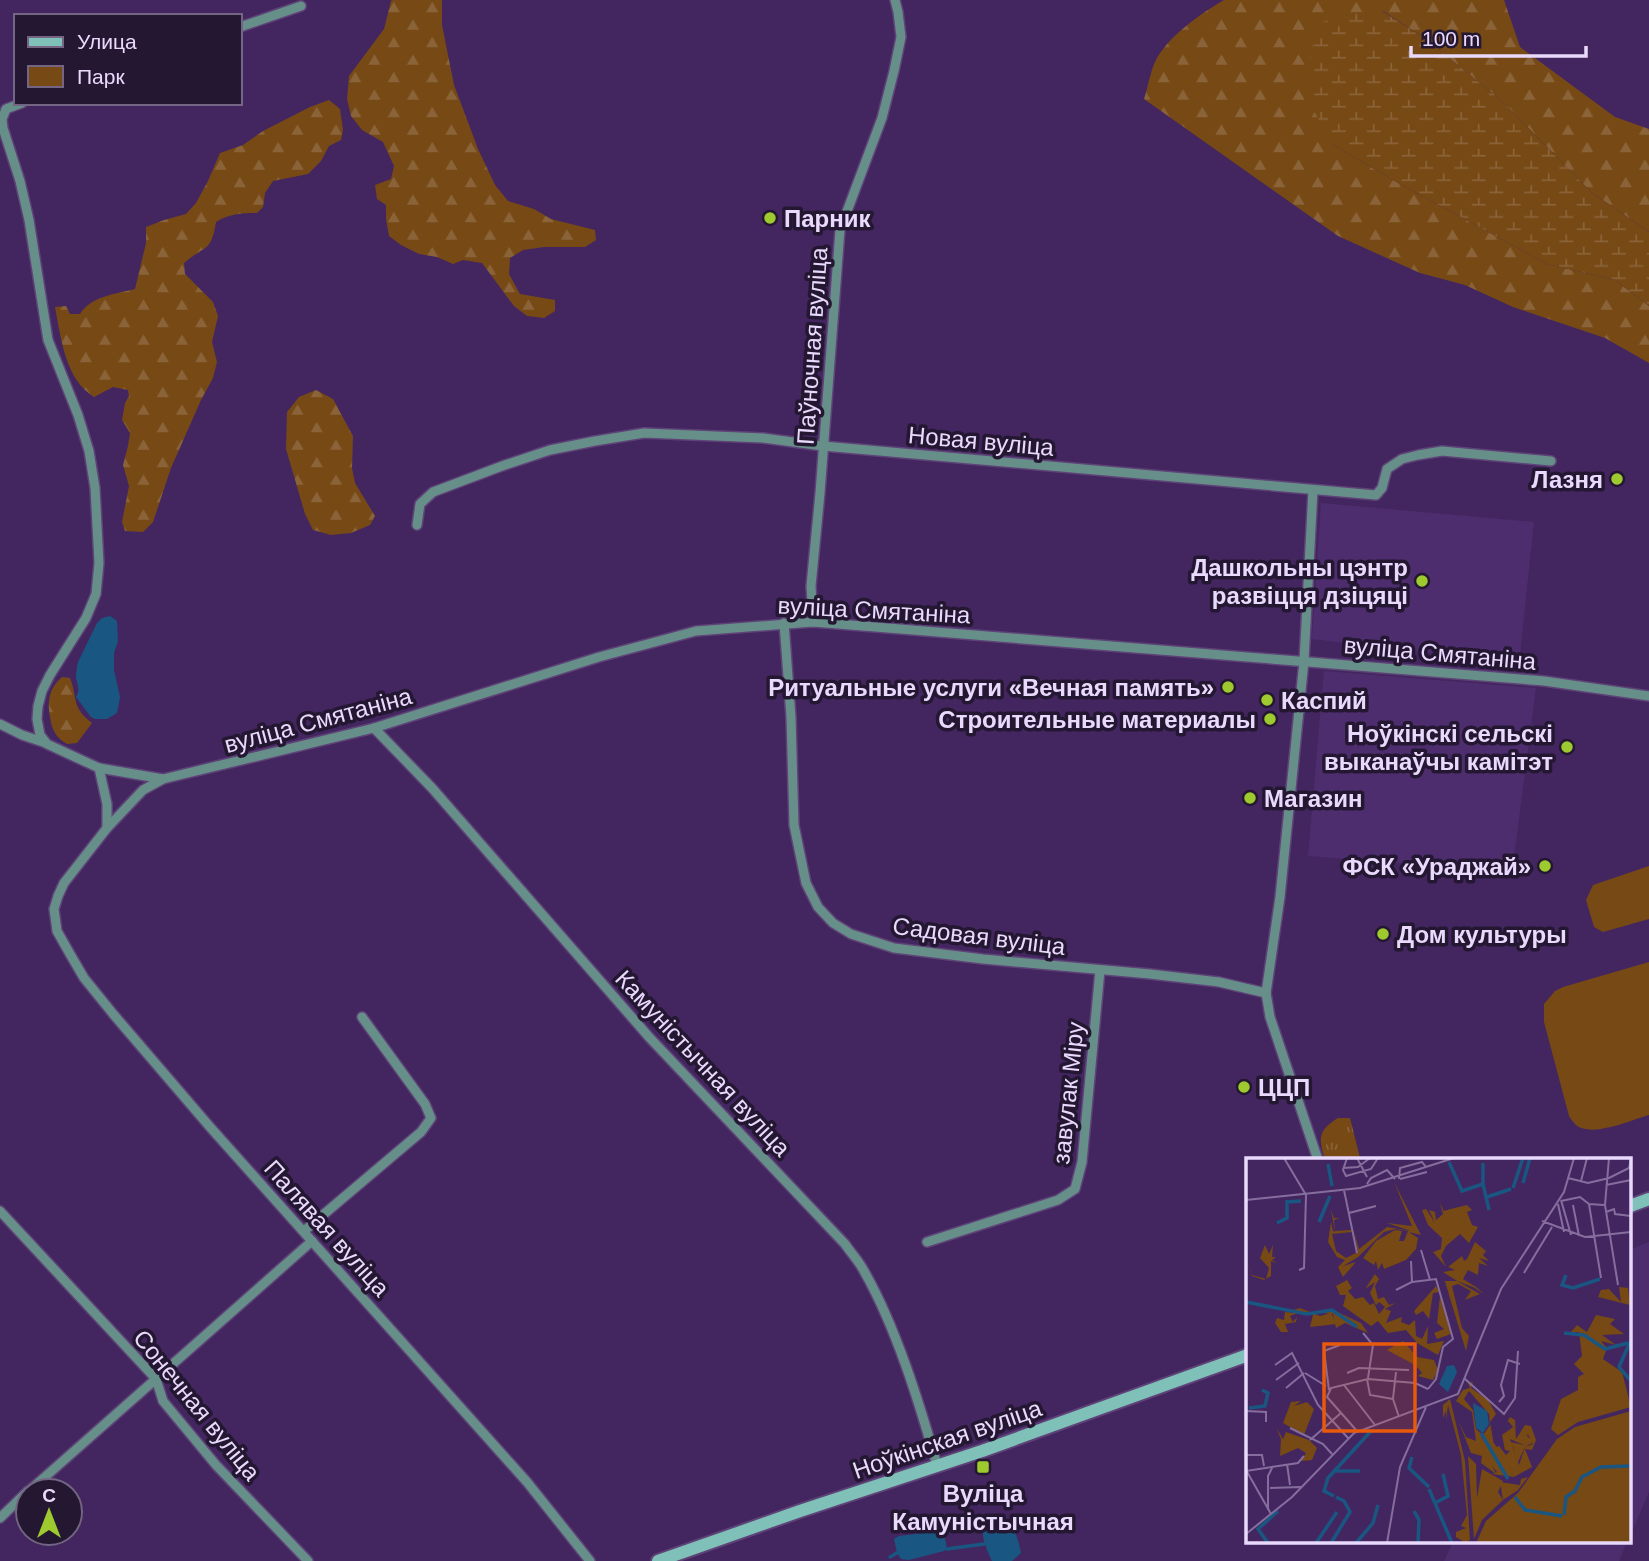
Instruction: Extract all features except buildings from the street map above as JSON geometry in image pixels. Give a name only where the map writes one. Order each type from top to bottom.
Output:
[{"type":"main road","points":[[1632,1205],[1649,1199]]},
{"type":"main road","name":"Ноўкінская вуліца","points":[[658,1561],[982,1451],[1246,1356]]},
{"type":"street","name":"Паўночная вуліца","points":[[813,622],[811,586],[840,230],[882,118],[894,71],[901,37],[895,0]]},
{"type":"street","points":[[242,26],[301,6]]},
{"type":"street","points":[[17,105],[6,109],[2,119],[3,128],[29,220],[48,340],[78,415],[96,488],[99,563],[96,594],[86,618],[42,691],[37,719],[40,735],[47,744]]},
{"type":"street","name":"Новая вуліца","points":[[417,525],[420,504],[433,492],[550,450],[644,433],[763,438],[823,446],[1376,495],[1382,488],[1387,469],[1402,459],[1442,451],[1551,461]]},
{"type":"street","points":[[1313,490],[1304,661],[1280,897],[1266,993],[1270,1017],[1317,1158]]},
{"type":"street","name":"вуліца Смятаніна","points":[[54,909],[64,883],[107,828],[143,790],[163,779],[374,728],[599,657],[696,631],[813,622],[1544,681],[1649,696]]},
{"type":"street","name":"Садовая вуліца","points":[[784,623],[791,716],[794,825],[806,883],[818,907],[833,923],[851,934],[894,948],[1219,982],[1266,993]]},
{"type":"street","points":[[0,724],[99,768],[163,779]]},
{"type":"street","name":"Камуністычная вуліца","points":[[374,728],[441,798],[649,1037],[845,1244],[863,1268],[891,1326],[937,1465]]},
{"type":"street","points":[[99,768],[107,804],[107,828]]},
{"type":"street","name":"Палявая вуліца","points":[[54,909],[57,931],[84,978],[114,1015],[210,1127],[527,1482],[590,1561]]},
{"type":"street","name":"завулак Міру","points":[[927,1242],[1058,1200],[1075,1189],[1082,1162],[1100,970]]},
{"type":"street","points":[[304,1231],[421,1132],[432,1118],[425,1104],[362,1017]]},
{"type":"street","name":"Сонечная вуліца","points":[[0,1211],[156,1378],[163,1401],[216,1465],[308,1561]]},
{"type":"street","points":[[44,1477],[312,1241]]},
{"type":"street","points":[[0,1518],[14,1504]]},
{"type":"shaded area","name":"Дашкольны цэнтр развіцця дзіцяці","points":[[1321,503],[1534,522],[1519,663],[1312,639]]},
{"type":"shaded area","points":[[1324,671],[1536,688],[1512,872],[1308,856]]},
{"type":"shaded area","points":[[1649,1242],[1649,1492],[1632,1531],[1632,1249]]},
{"type":"shaded area","points":[[1452,1544],[1626,1544],[1619,1561],[1444,1561]]},
{"type":"green space","points":[[393,0],[442,0],[442,25],[454,85],[478,149],[495,185],[508,201],[534,209],[551,219],[595,230],[596,240],[585,247],[523,250],[510,258],[509,274],[520,294],[555,300],[555,311],[544,318],[527,316],[514,306],[482,263],[463,260],[453,264],[437,257],[419,254],[389,236],[386,205],[377,199],[375,185],[391,179],[394,166],[383,142],[362,130],[351,116],[347,99],[349,76],[384,29]]},
{"type":"green space","points":[[1224,0],[1504,0],[1520,47],[1615,117],[1649,129],[1649,232],[1591,192],[1503,102],[1426,39],[1383,11],[1332,144],[1547,264],[1615,280],[1649,306],[1649,363],[1605,338],[1513,307],[1465,285],[1420,273],[1338,236],[1144,99],[1155,62],[1167,44],[1195,19]]},
{"type":"green space","points":[[1382,11],[1426,39],[1503,102],[1591,192],[1649,232],[1649,306],[1615,280],[1547,264],[1332,144],[1314,111],[1310,54],[1322,22],[1353,13]]},
{"type":"green space","points":[[329,100],[340,109],[343,130],[341,140],[329,146],[321,161],[308,174],[273,181],[265,193],[263,207],[257,213],[235,215],[216,222],[209,244],[184,263],[185,274],[213,302],[218,316],[212,342],[217,362],[213,378],[171,468],[153,522],[143,532],[125,531],[122,522],[129,486],[123,465],[130,433],[122,420],[129,396],[128,390],[113,387],[94,397],[84,389],[70,369],[55,307],[66,306],[70,314],[80,314],[97,299],[135,289],[146,243],[146,227],[186,214],[196,203],[220,153],[243,145],[263,131]]},
{"type":"green space","points":[[316,390],[333,399],[353,436],[352,468],[355,483],[375,516],[370,525],[351,533],[331,535],[313,530],[305,514],[286,449],[287,412],[299,397]]},
{"type":"green space","points":[[62,677],[70,678],[78,707],[92,723],[77,743],[67,744],[62,741],[51,723],[50,695]]},
{"type":"green space","points":[[1649,866],[1649,919],[1603,932],[1594,927],[1586,900],[1593,885]]},
{"type":"green space","points":[[1649,962],[1649,1115],[1612,1127],[1583,1129],[1569,1116],[1544,1022],[1544,1004],[1555,991],[1563,987]]},
{"type":"green space","points":[[1338,1118],[1350,1118],[1360,1158],[1325,1158],[1321,1136],[1326,1127]]},
{"type":"water","points":[[110,616],[117,621],[118,641],[114,653],[114,670],[120,697],[117,713],[107,719],[95,719],[76,697],[78,662],[97,623]]},
{"type":"water","points":[[991,1514],[1002,1514],[1015,1532],[1021,1553],[1012,1561],[992,1561],[984,1541],[983,1526],[983,1520]]},
{"type":"water","points":[[940,1531],[947,1549],[944,1551],[909,1560],[901,1559],[897,1553],[894,1539],[899,1536]]},
{"type":"waterway","points":[[947,1549],[984,1544]]},
{"type":"waterway","points":[[890,1557],[897,1553]]},
{"type":"place","name":"Парник","points":[[770,218]]},
{"type":"place","name":"Лазня","points":[[1617,479]]},
{"type":"place","name":"Дашкольны цэнтр развіцця дзіцяці","points":[[1422,581]]},
{"type":"place","name":"Ритуальные услуги «Вечная память»","points":[[1228,687]]},
{"type":"place","name":"Каспий","points":[[1267,700]]},
{"type":"place","name":"Строительные материалы","points":[[1270,719]]},
{"type":"place","name":"Ноўкінскі сельскі выканаўчы камітэт","points":[[1567,747]]},
{"type":"place","name":"Магазин","points":[[1250,798]]},
{"type":"place","name":"ФСК «Ураджай»","points":[[1545,866]]},
{"type":"place","name":"Дом культуры","points":[[1383,934]]},
{"type":"place","name":"ЦЦП","points":[[1244,1087]]},
{"type":"place","name":"Вуліца Камуністычная","points":[[983,1467]]}]
